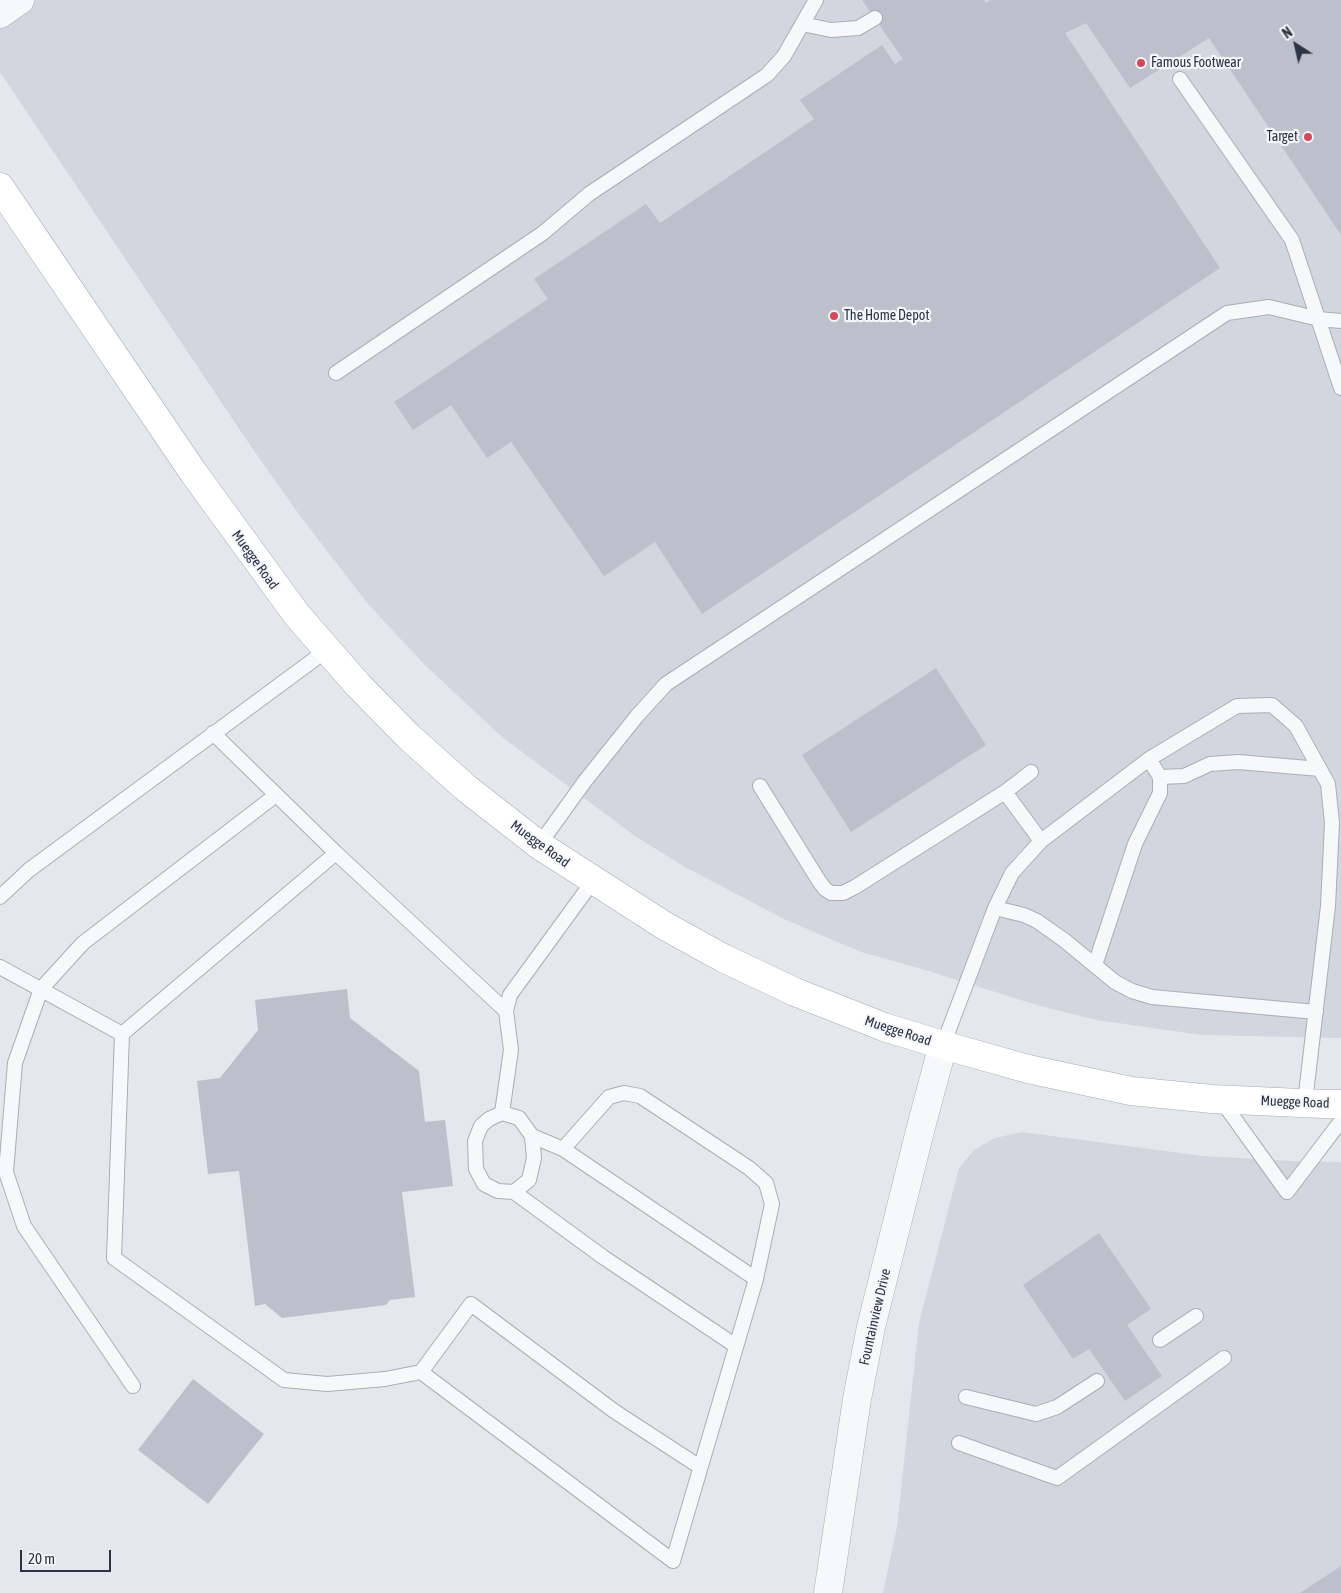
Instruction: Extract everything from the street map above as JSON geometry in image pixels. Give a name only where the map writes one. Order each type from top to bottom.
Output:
[{"type":"main road","name":"Muegge Road","points":[[0,187],[192,472],[297,615],[358,685],[409,737],[466,788],[539,845],[665,926],[723,958],[795,992],[863,1020],[943,1046],[1028,1069],[1131,1091],[1221,1099],[1341,1104]]},
{"type":"street","points":[[0,14],[20,0]]},
{"type":"street","name":"Fountainview Drive","points":[[828,1593],[857,1399],[871,1327],[943,1046]]},
{"type":"lane","points":[[336,373],[543,233],[589,194],[767,75],[784,56],[816,0]]},
{"type":"lane","points":[[802,24],[831,30],[858,28],[875,18]]},
{"type":"lane","points":[[1180,79],[1292,240],[1341,388]]},
{"type":"lane","points":[[539,845],[637,716],[666,684],[1227,313],[1269,307],[1319,319],[1341,321]]},
{"type":"lane","points":[[0,898],[29,870],[327,650]]},
{"type":"lane","points":[[943,1046],[995,908],[1012,873],[1041,841],[1149,759],[1238,706],[1272,705],[1296,726],[1328,784],[1332,823],[1328,906],[1305,1102]]},
{"type":"lane","points":[[213,733],[336,852],[506,1011]]},
{"type":"lane","points":[[1095,965],[1135,844],[1160,793],[1160,777],[1149,759]]},
{"type":"lane","points":[[1160,777],[1184,776],[1210,764],[1238,762],[1320,769]]},
{"type":"lane","points":[[760,786],[825,889],[831,893],[842,893],[855,887],[1005,792],[1031,772]]},
{"type":"lane","points":[[1005,792],[1041,841]]},
{"type":"lane","points":[[134,1386],[24,1226],[6,1172],[14,1062],[41,989],[83,944],[276,795]]},
{"type":"lane","points":[[336,852],[122,1034],[114,1258],[284,1380],[327,1384],[421,1372],[471,1304],[614,1411],[700,1467]]},
{"type":"lane","points":[[502,1113],[511,1050],[506,1011],[510,995],[593,881]]},
{"type":"lane","points":[[995,908],[1024,915],[1038,921],[1115,982],[1132,991],[1152,996],[1316,1012]]},
{"type":"lane","points":[[0,967],[122,1034]]},
{"type":"lane","points":[[421,1372],[673,1561],[756,1279],[772,1204],[766,1183],[749,1168],[640,1096],[624,1093],[609,1096],[564,1149]]},
{"type":"lane","points":[[1221,1099],[1287,1192],[1341,1121]]},
{"type":"lane","points":[[514,1192],[530,1180],[534,1158],[532,1136],[519,1118],[502,1113],[489,1118],[481,1126],[475,1141],[476,1169],[484,1184],[498,1191],[514,1192],[603,1257],[736,1346]]},
{"type":"lane","points":[[532,1136],[564,1149],[756,1279]]},
{"type":"lane","points":[[1160,1340],[1196,1316]]},
{"type":"lane","points":[[958,1443],[1057,1478],[1224,1358]]},
{"type":"lane","points":[[966,1397],[1036,1414],[1057,1407],[1097,1381]]},
{"type":"shaded area","points":[[0,0],[1341,0],[1341,1038],[1202,1035],[1097,1020],[1040,1006],[861,952],[786,920],[685,867],[635,836],[502,737],[425,665],[368,604],[301,517],[252,448],[0,72]]},
{"type":"shaded area","points":[[1022,1132],[1203,1156],[1341,1162],[1341,1593],[883,1593],[897,1527],[919,1323],[959,1168],[974,1150],[995,1138]]},
{"type":"building","name":"The Home Depot","points":[[862,0],[984,0],[986,3],[991,0],[1341,0],[1341,235],[1209,38],[1130,88],[1086,23],[1065,33],[1220,268],[702,614],[655,542],[604,576],[511,442],[487,458],[451,405],[413,430],[394,402],[548,299],[534,279],[646,204],[660,223],[814,119],[800,100],[882,45],[895,64],[903,59]]},
{"type":"building","points":[[936,668],[986,745],[851,832],[802,755]]},
{"type":"building","points":[[347,989],[350,1018],[419,1071],[425,1122],[445,1120],[453,1186],[402,1192],[415,1297],[390,1300],[386,1305],[282,1318],[265,1304],[255,1306],[239,1171],[208,1174],[197,1081],[220,1078],[258,1030],[255,1000]]},
{"type":"building","points":[[1099,1233],[1151,1309],[1127,1325],[1162,1376],[1125,1401],[1089,1349],[1073,1359],[1023,1285]]},
{"type":"building","points":[[193,1379],[264,1434],[208,1504],[138,1450]]},
{"type":"building","points":[[1341,1566],[1341,1593],[1300,1593]]},
{"type":"place","name":"Famous Footwear","points":[[1141,63]]},
{"type":"place","name":"Target","points":[[1308,137]]},
{"type":"place","name":"The Home Depot","points":[[834,316]]}]
